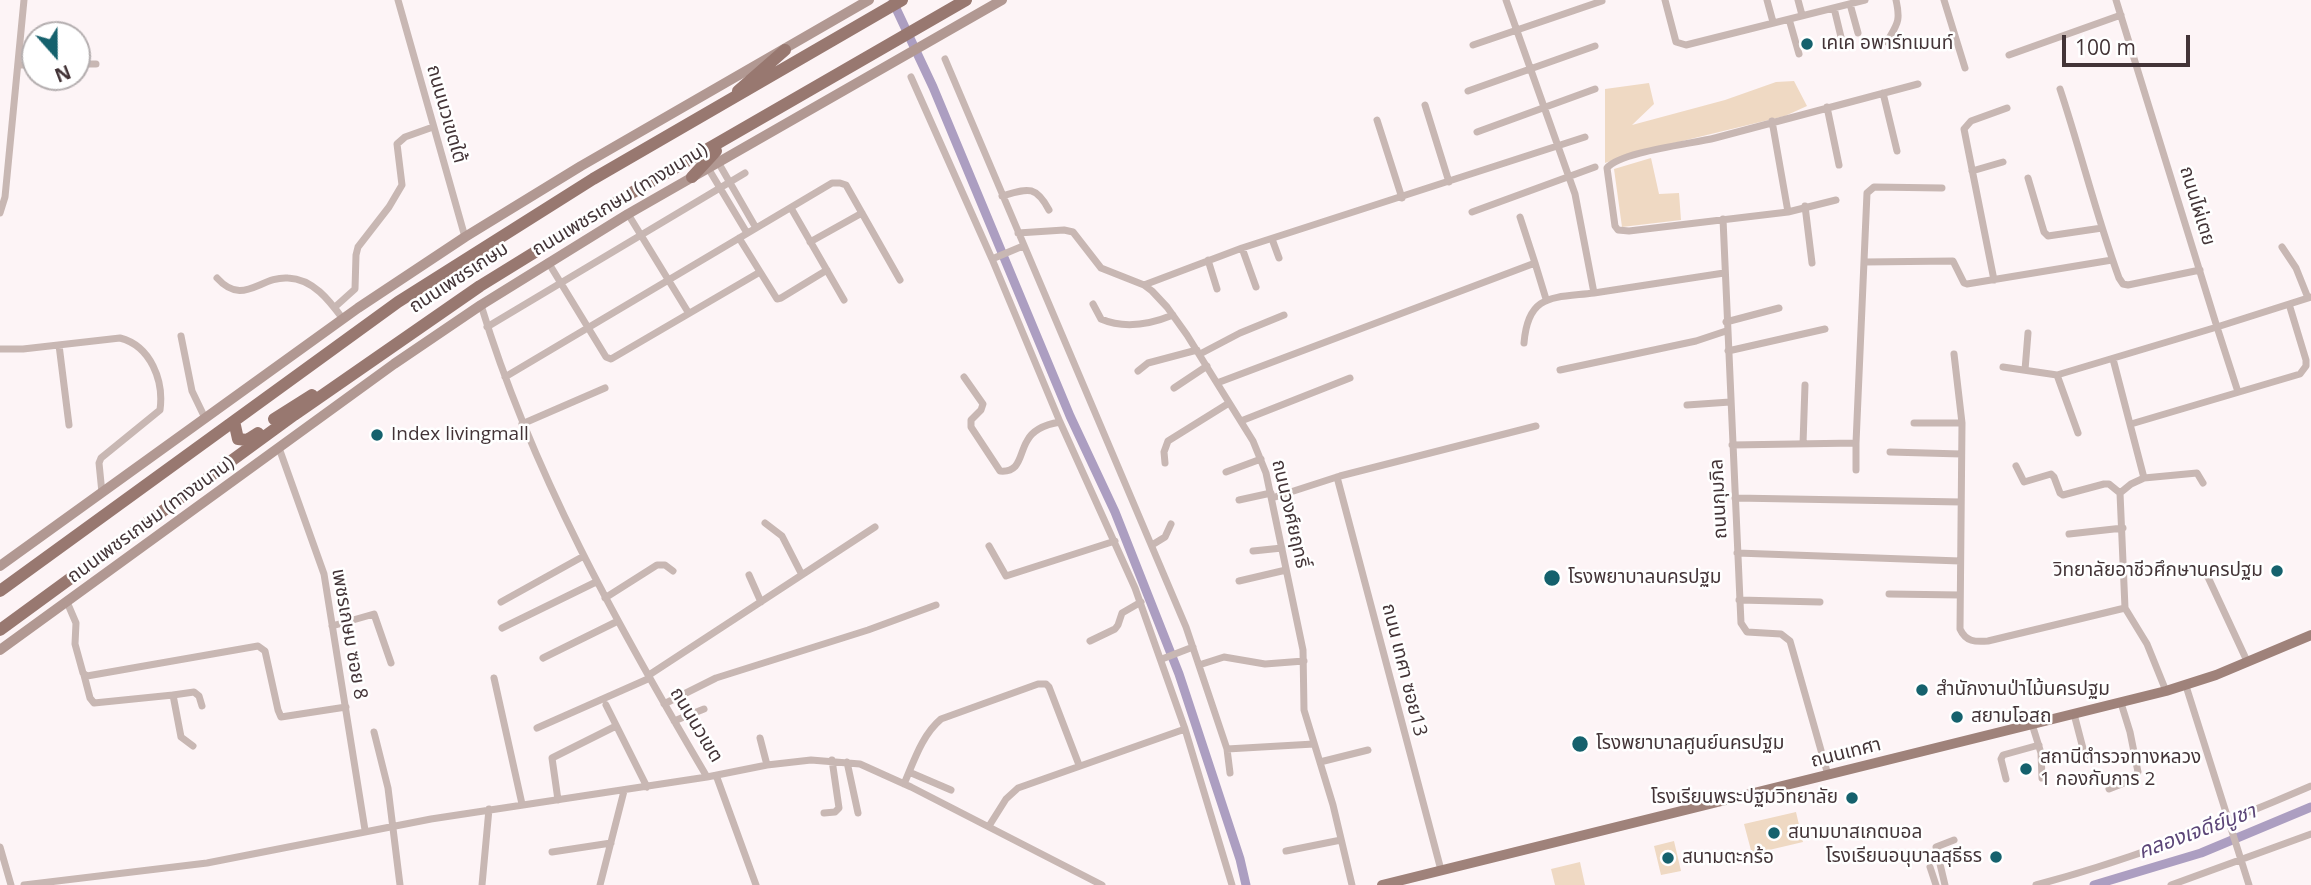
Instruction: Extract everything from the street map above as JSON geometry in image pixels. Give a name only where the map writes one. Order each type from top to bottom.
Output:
[{"type":"highway","name":"ถนนเพชรเกษม","points":[[0,591],[398,302],[603,173],[902,0]]},
{"type":"highway","name":"ถนนเพชรเกษม","points":[[0,630],[332,388],[539,248],[966,0]]},
{"type":"highway","points":[[726,104],[785,50]]},
{"type":"highway","points":[[692,177],[731,136]]},
{"type":"highway","points":[[234,421],[236,437],[247,440],[293,404],[332,388]]},
{"type":"main road","points":[[0,566],[343,319],[465,237],[581,166],[868,0]]},
{"type":"main road","name":"ถนนเพชรเกษม (ทางขนาน)","points":[[0,650],[394,364],[481,305],[628,214],[1002,0]]},
{"type":"main road","name":"ถนนเทศา","points":[[1382,885],[2166,691],[2247,662],[2311,635]]},
{"type":"street","points":[[0,213],[24,0]]},
{"type":"street","name":"ถนนนวเขตใต้","points":[[398,0],[465,237]]},
{"type":"street","points":[[1506,0],[1575,194],[1594,293]]},
{"type":"street","points":[[1665,0],[1672,34],[1676,42],[1682,45],[1865,0]]},
{"type":"street","points":[[1767,0],[1773,22]]},
{"type":"street","points":[[1798,0],[1802,15]]},
{"type":"street","points":[[1887,42],[1898,26],[1896,0]]},
{"type":"street","points":[[1944,0],[1965,68]]},
{"type":"street","name":"ถนนไผ่เตย","points":[[2116,0],[2238,392]]},
{"type":"street","points":[[1473,45],[1602,1]]},
{"type":"street","points":[[1847,3],[1858,33]]},
{"type":"street","points":[[1834,8],[1842,37]]},
{"type":"street","points":[[2010,55],[2121,15]]},
{"type":"street","points":[[1789,19],[1800,54]]},
{"type":"street","points":[[1468,91],[1595,46]]},
{"type":"street","points":[[945,58],[1018,233],[1020,247],[1152,545],[1193,647],[1227,748],[1230,773]]},
{"type":"street","points":[[91,64],[96,64]]},
{"type":"street","points":[[911,77],[995,258],[1060,422],[1141,603],[1163,659],[1232,885]]},
{"type":"street","points":[[1836,200],[1788,212],[1629,231],[1618,230],[1607,168],[1610,164],[1634,155],[1714,138],[1918,84]]},
{"type":"street","points":[[1477,132],[1595,89]]},
{"type":"street","points":[[2060,89],[2080,149],[2082,168],[2112,260],[2123,284],[2200,270]]},
{"type":"street","points":[[1883,93],[1897,151]]},
{"type":"street","points":[[1425,105],[1448,182]]},
{"type":"street","points":[[1827,107],[1839,165]]},
{"type":"street","points":[[1994,280],[1964,134],[1965,125],[2007,108]]},
{"type":"street","points":[[1377,120],[1402,198]]},
{"type":"street","points":[[1772,121],[1788,212]]},
{"type":"street","points":[[335,307],[355,289],[358,247],[389,207],[402,185],[397,150],[399,141],[433,127]]},
{"type":"street","points":[[1144,285],[1242,248],[1585,138]]},
{"type":"street","points":[[1972,171],[2003,162]]},
{"type":"street","points":[[713,165],[729,182],[756,228]]},
{"type":"street","points":[[713,165],[720,188],[747,233]]},
{"type":"street","points":[[1472,212],[1595,167]]},
{"type":"street","points":[[488,327],[745,173]]},
{"type":"street","points":[[2028,178],[2044,232],[2048,236],[2102,228]]},
{"type":"street","points":[[505,377],[832,183],[846,186],[901,280]]},
{"type":"street","points":[[1856,470],[1867,193],[1874,187],[1942,188]]},
{"type":"street","points":[[1002,196],[1035,190],[1043,197],[1049,209]]},
{"type":"street","points":[[1805,206],[1812,263]]},
{"type":"street","points":[[791,208],[844,300]]},
{"type":"street","points":[[810,242],[862,213]]},
{"type":"street","points":[[628,214],[688,312]]},
{"type":"street","points":[[1520,217],[1546,299]]},
{"type":"street","name":"ถนนกุมภิล","points":[[1723,219],[1741,623],[1747,632],[1781,635],[1790,640],[1828,775]]},
{"type":"street","name":"ถนนวงศ์ยฤทธิ์","points":[[1018,233],[1064,230],[1073,232],[1101,268],[1144,285],[1158,297],[1207,366],[1261,459],[1271,496],[1304,662],[1304,710],[1352,885]]},
{"type":"street","points":[[739,238],[775,297],[779,299],[827,271]]},
{"type":"street","points":[[1272,239],[1279,258]]},
{"type":"street","points":[[995,258],[1020,247]]},
{"type":"street","points":[[2003,367],[2057,375],[2309,298],[2296,268],[2282,247]]},
{"type":"street","points":[[1242,248],[1256,287]]},
{"type":"street","points":[[1208,260],[1217,289]]},
{"type":"street","points":[[1865,262],[1952,261],[1967,284],[2112,260]]},
{"type":"street","points":[[548,262],[606,357],[611,359],[760,272]]},
{"type":"street","points":[[1217,383],[1535,263]]},
{"type":"street","points":[[1524,342],[1525,324],[1530,314],[1546,299],[1724,273]]},
{"type":"street","points":[[217,278],[228,288],[244,291],[285,278],[300,280],[311,285],[335,307],[343,319]]},
{"type":"street","points":[[1093,303],[1101,319],[1124,324],[1142,324],[1173,315]]},
{"type":"street","points":[[2131,424],[2300,374],[2304,370],[2306,360],[2289,304]]},
{"type":"street","name":"ถนนนวเขต","points":[[481,305],[522,424],[582,557],[707,777],[767,765],[832,760],[860,764],[1102,885]]},
{"type":"street","points":[[1560,370],[1696,341],[1779,308]]},
{"type":"street","points":[[1138,371],[1143,364],[1198,352],[1284,316]]},
{"type":"street","points":[[1728,351],[1825,329]]},
{"type":"street","points":[[2025,370],[2028,333]]},
{"type":"street","points":[[181,335],[192,391],[205,418]]},
{"type":"street","points":[[0,349],[120,338],[130,341],[144,351],[154,368],[161,402],[160,410],[101,458],[99,463],[102,493]]},
{"type":"street","points":[[59,345],[69,425]]},
{"type":"street","points":[[1954,354],[1962,424],[1960,629],[1964,637],[1974,642],[1988,641],[2125,608]]},
{"type":"street","points":[[2113,359],[2144,478]]},
{"type":"street","points":[[1174,388],[1207,366]]},
{"type":"street","points":[[2057,375],[2078,433]]},
{"type":"street","points":[[964,377],[983,404],[971,420],[971,427],[1000,471],[1017,466],[1027,440],[1033,433],[1060,422]]},
{"type":"street","points":[[1241,421],[1350,378]]},
{"type":"street","points":[[1803,444],[1805,386]]},
{"type":"street","points":[[522,424],[605,388]]},
{"type":"street","points":[[1165,463],[1164,452],[1168,441],[1229,402]]},
{"type":"street","points":[[1687,405],[1730,402]]},
{"type":"street","points":[[1914,423],[1962,424]]},
{"type":"street","points":[[1239,500],[1271,496],[1536,426]]},
{"type":"street","points":[[1732,445],[1856,443]]},
{"type":"street","name":"เพชรเกษม ซอย 8","points":[[279,448],[322,565],[365,830]]},
{"type":"street","points":[[1890,452],[1961,454]]},
{"type":"street","points":[[1226,472],[1261,459]]},
{"type":"street","points":[[2016,466],[2024,482],[2051,474],[2063,495],[2104,484],[2109,484],[2120,494],[2125,608],[2147,644],[2166,691]]},
{"type":"street","points":[[2120,494],[2131,484],[2144,478],[2197,473],[2203,482]]},
{"type":"street","name":"ถนน เทศา ซอย13","points":[[1337,477],[1441,870]]},
{"type":"street","points":[[1735,498],[1961,502]]},
{"type":"street","points":[[765,523],[782,536],[802,575]]},
{"type":"street","points":[[1152,545],[1165,537],[1171,524]]},
{"type":"street","points":[[537,728],[650,677],[875,527]]},
{"type":"street","points":[[2069,534],[2123,528]]},
{"type":"street","points":[[989,546],[1006,576],[1115,541]]},
{"type":"street","points":[[1253,551],[1282,548]]},
{"type":"street","points":[[1737,554],[1960,561]]},
{"type":"street","points":[[501,602],[582,557]]},
{"type":"street","points":[[605,598],[657,565],[665,565],[673,571]]},
{"type":"street","points":[[1238,581],[1286,570]]},
{"type":"street","points":[[749,575],[761,602]]},
{"type":"street","points":[[2207,575],[2247,662]]},
{"type":"street","points":[[502,628],[596,582]]},
{"type":"street","points":[[1889,594],[1960,595]]},
{"type":"street","points":[[1739,600],[1819,602]]},
{"type":"street","points":[[67,602],[76,623],[75,644],[90,698],[94,703],[194,692],[199,696],[202,706]]},
{"type":"street","points":[[1090,641],[1115,629],[1122,613],[1141,603]]},
{"type":"street","points":[[664,704],[716,678],[868,630],[936,605]]},
{"type":"street","points":[[332,626],[374,614],[391,663]]},
{"type":"street","points":[[543,658],[618,621]]},
{"type":"street","points":[[84,675],[258,646],[265,651],[281,717],[346,707]]},
{"type":"street","points":[[1163,659],[1193,647]]},
{"type":"street","points":[[1199,665],[1224,657],[1265,664],[1304,662]]},
{"type":"street","points":[[494,678],[522,804]]},
{"type":"street","points":[[904,784],[926,737],[941,719],[1038,684],[1046,684],[1049,687],[1079,765]]},
{"type":"street","points":[[2186,685],[2249,885]]},
{"type":"street","points":[[173,695],[181,737],[193,746]]},
{"type":"street","points":[[2109,789],[2134,779],[2138,772],[2121,703]]},
{"type":"street","points":[[606,705],[646,787]]},
{"type":"street","points":[[674,721],[704,709]]},
{"type":"street","points":[[2074,714],[2086,760]]},
{"type":"street","points":[[2032,724],[2039,745],[2042,778]]},
{"type":"street","points":[[558,800],[552,758],[616,726]]},
{"type":"street","points":[[989,827],[1006,799],[1018,788],[1185,729]]},
{"type":"street","points":[[374,732],[388,788],[400,885]]},
{"type":"street","points":[[760,737],[767,765]]},
{"type":"street","points":[[1227,748],[1314,744]]},
{"type":"street","points":[[2006,779],[2001,759],[2003,755],[2039,745]]},
{"type":"street","points":[[1320,762],[1368,750]]},
{"type":"street","points":[[824,813],[838,810],[832,760]]},
{"type":"street","points":[[846,762],[858,813]]},
{"type":"street","points":[[909,772],[951,790]]},
{"type":"street","points":[[716,775],[756,885]]},
{"type":"street","points":[[24,885],[207,863],[393,825],[707,777]]},
{"type":"street","points":[[2036,885],[2135,855],[2229,821],[2311,786]]},
{"type":"street","points":[[600,885],[624,791]]},
{"type":"street","points":[[482,885],[489,809]]},
{"type":"street","points":[[2171,885],[2311,834]]},
{"type":"street","points":[[1286,851],[1341,840]]},
{"type":"street","points":[[1945,885],[1936,847],[1954,840]]},
{"type":"street","points":[[552,852],[611,843]]},
{"type":"street","points":[[0,847],[11,885]]},
{"type":"street","points":[[1930,867],[1936,885]]},
{"type":"shaded area","points":[[1794,81],[1807,106],[1785,116],[1637,152],[1605,163],[1605,89],[1649,83],[1654,104],[1632,125],[1725,100],[1776,82]]},
{"type":"shaded area","points":[[1651,158],[1659,194],[1679,193],[1681,220],[1622,227],[1614,169]]},
{"type":"shaded area","name":"สนามบาสเกตบอล","points":[[1796,812],[1803,842],[1752,854],[1744,824]]},
{"type":"shaded area","name":"สนามตะกร้อ","points":[[1674,841],[1681,871],[1661,875],[1654,846]]},
{"type":"shaded area","points":[[1580,862],[1585,885],[1555,885],[1551,869]]},
{"type":"waterway","points":[[893,2],[933,87],[1070,416],[1115,512],[1179,674],[1240,859],[1246,885]]},
{"type":"waterway","name":"คลองเจดีย์บูชา","points":[[2094,885],[2201,853],[2311,807]]},
{"type":"place","name":"เคเค อพาร์ทเมนท์","points":[[1807,44]]},
{"type":"place","name":"Index livingmall","points":[[377,435]]},
{"type":"place","name":"วิทยาลัยอาชีวศึกษานครปฐม","points":[[2277,571]]},
{"type":"place","name":"โรงพยาบาลนครปฐม","points":[[1552,578]]},
{"type":"place","name":"สำนักงานป่าไม้นครปฐม","points":[[1922,690]]},
{"type":"place","name":"สยามโอสถ","points":[[1957,717]]},
{"type":"place","name":"โรงพยาบาลศูนย์นครปฐม","points":[[1580,744]]},
{"type":"place","name":"สถานีตำรวจทางหลวง 1 กองกับการ 2","points":[[2026,769]]},
{"type":"place","name":"โรงเรียนพระปฐมวิทยาลัย","points":[[1852,798]]},
{"type":"place","name":"สนามบาสเกตบอล","points":[[1774,833]]},
{"type":"place","name":"โรงเรียนอนุบาลสุธีธร","points":[[1996,857]]},
{"type":"place","name":"สนามตะกร้อ","points":[[1668,858]]}]
